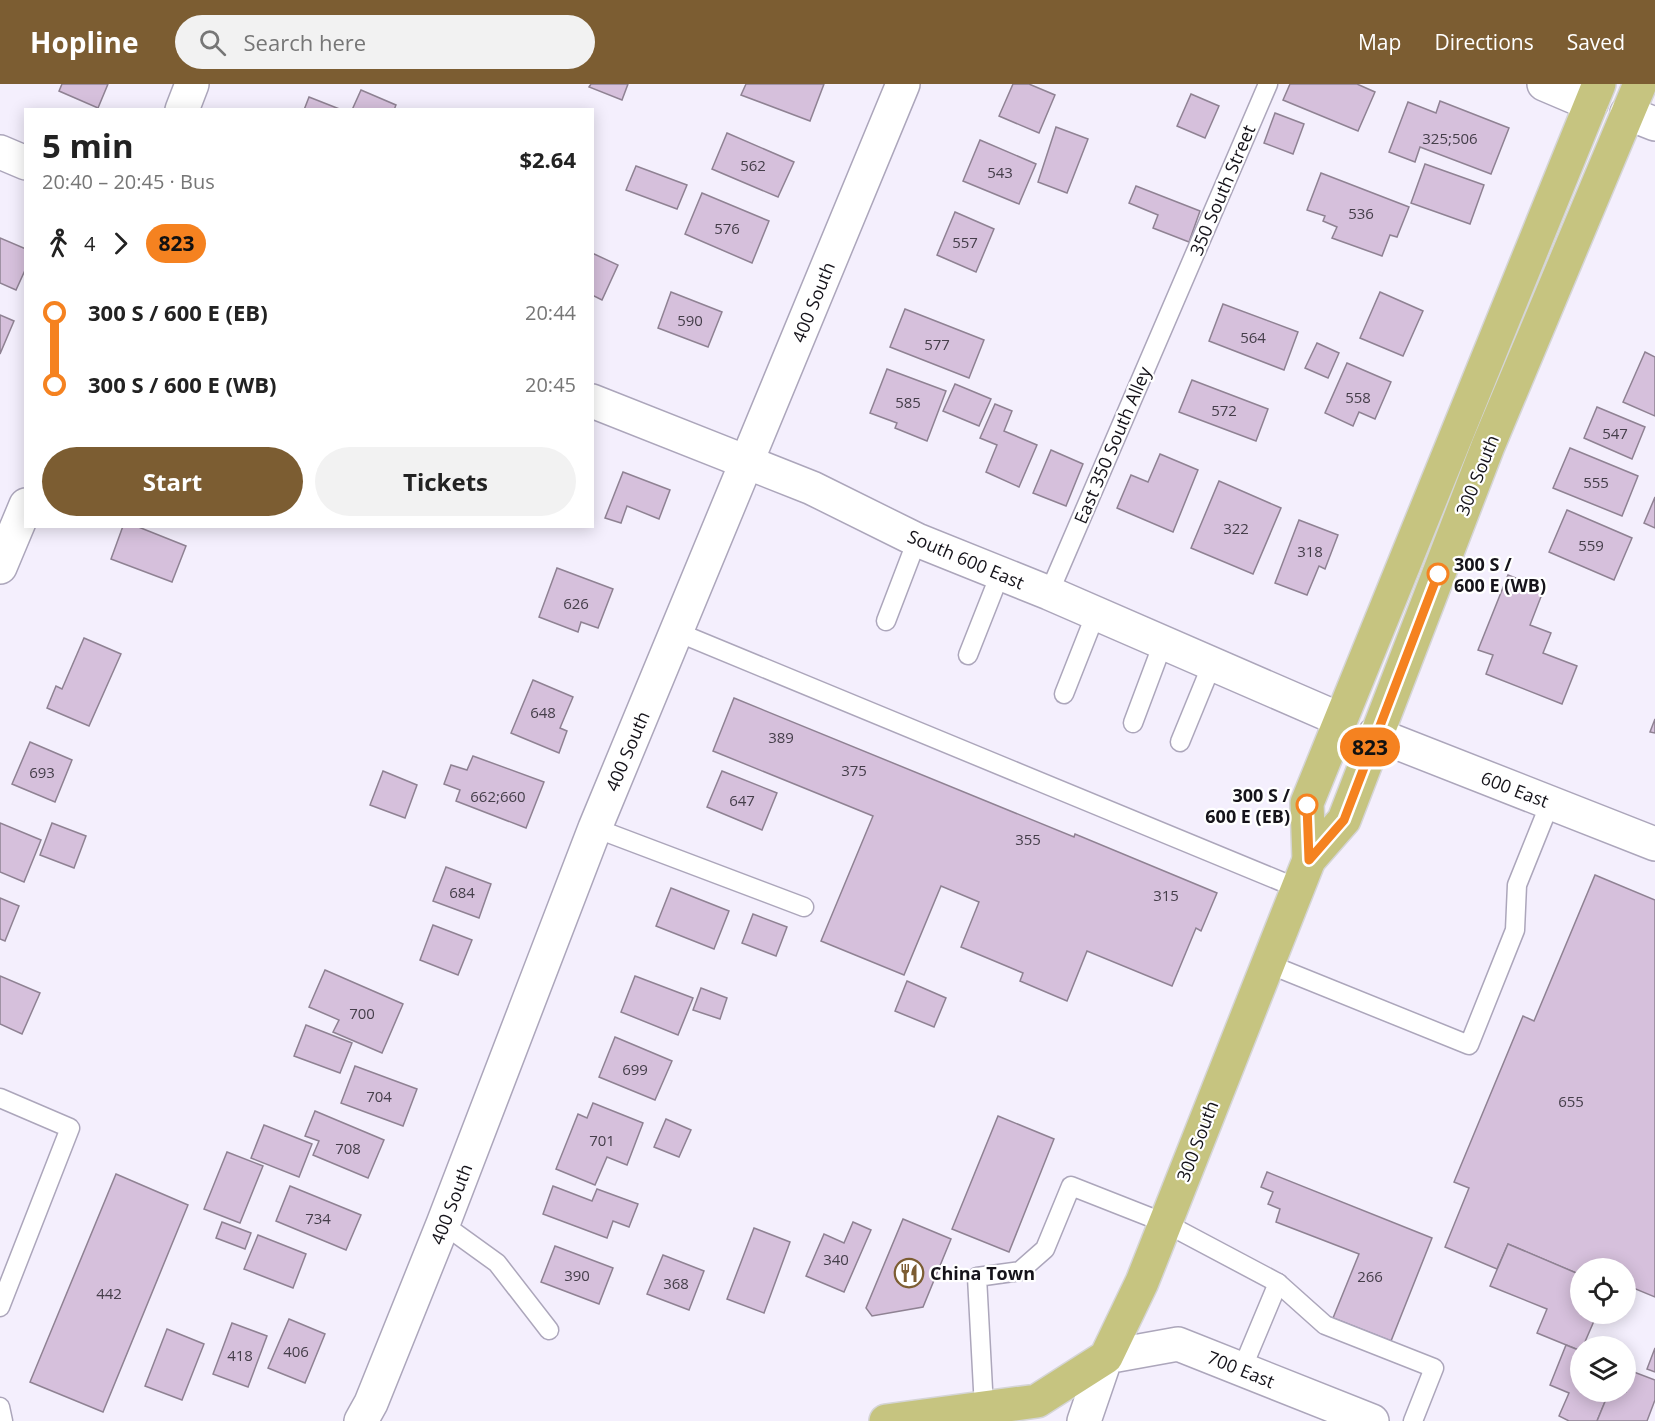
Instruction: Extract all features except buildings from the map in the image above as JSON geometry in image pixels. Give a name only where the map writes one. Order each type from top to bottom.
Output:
[{"type":"main road","name":"300 South","points":[[1303,874],[1307,803],[1339,719],[1595,94]]},
{"type":"main road","name":"300 South","points":[[1106,1357],[1143,1282],[1266,963],[1303,874],[1344,820],[1375,734],[1488,447],[1640,107]]},
{"type":"main road","points":[[886,1421],[1037,1401],[1106,1357]]},
{"type":"street","points":[[183,108],[192,84]]},
{"type":"street","name":"400 South","points":[[361,1421],[371,1403],[443,1224],[595,828],[903,84]]},
{"type":"street","points":[[1544,84],[1595,94]]},
{"type":"street","points":[[0,152],[24,162]]},
{"type":"street","name":"South 600 East","points":[[594,403],[812,488],[917,540],[1049,593],[1339,719]]},
{"type":"street","points":[[0,567],[14,516]]},
{"type":"street","name":"600 East","points":[[1375,734],[1655,844]]},
{"type":"street","name":"700 East","points":[[1106,1357],[1179,1344],[1372,1421]]},
{"type":"street","name":"300 South","points":[[1084,1421],[1106,1357]]},
{"type":"lane","name":"350 South Street","points":[[1176,297],[1268,84]]},
{"type":"lane","name":"East 350 South Alley","points":[[1049,593],[1176,297]]},
{"type":"lane","points":[[886,621],[917,540]]},
{"type":"lane","points":[[968,655],[1000,574]]},
{"type":"lane","points":[[1064,694],[1096,613]]},
{"type":"lane","points":[[676,632],[1303,874]]},
{"type":"lane","points":[[1133,723],[1163,643]]},
{"type":"lane","points":[[1180,742],[1212,664]]},
{"type":"lane","points":[[1266,963],[1469,1045],[1515,930],[1517,885],[1550,803]]},
{"type":"lane","points":[[595,828],[804,907]]},
{"type":"lane","points":[[0,1098],[70,1128],[2,1296]]},
{"type":"lane","points":[[984,1408],[977,1277],[1020,1271],[1045,1249],[1071,1186],[1165,1223],[1278,1284],[1325,1325],[1434,1368],[1413,1421]]},
{"type":"lane","points":[[443,1224],[497,1263],[549,1330]]},
{"type":"lane","points":[[1242,1369],[1278,1284]]},
{"type":"lane","points":[[0,1407],[3,1421]]},
{"type":"bus line","name":"823","points":[[1307,805],[1309,860],[1344,820],[1438,574]]},
{"type":"place","name":"300 S / 600 E (WB)","points":[[1438,574]]},
{"type":"place","name":"300 S / 600 E (EB)","points":[[1307,805]]},
{"type":"place","name":"China Town","points":[[909,1273]]}]
